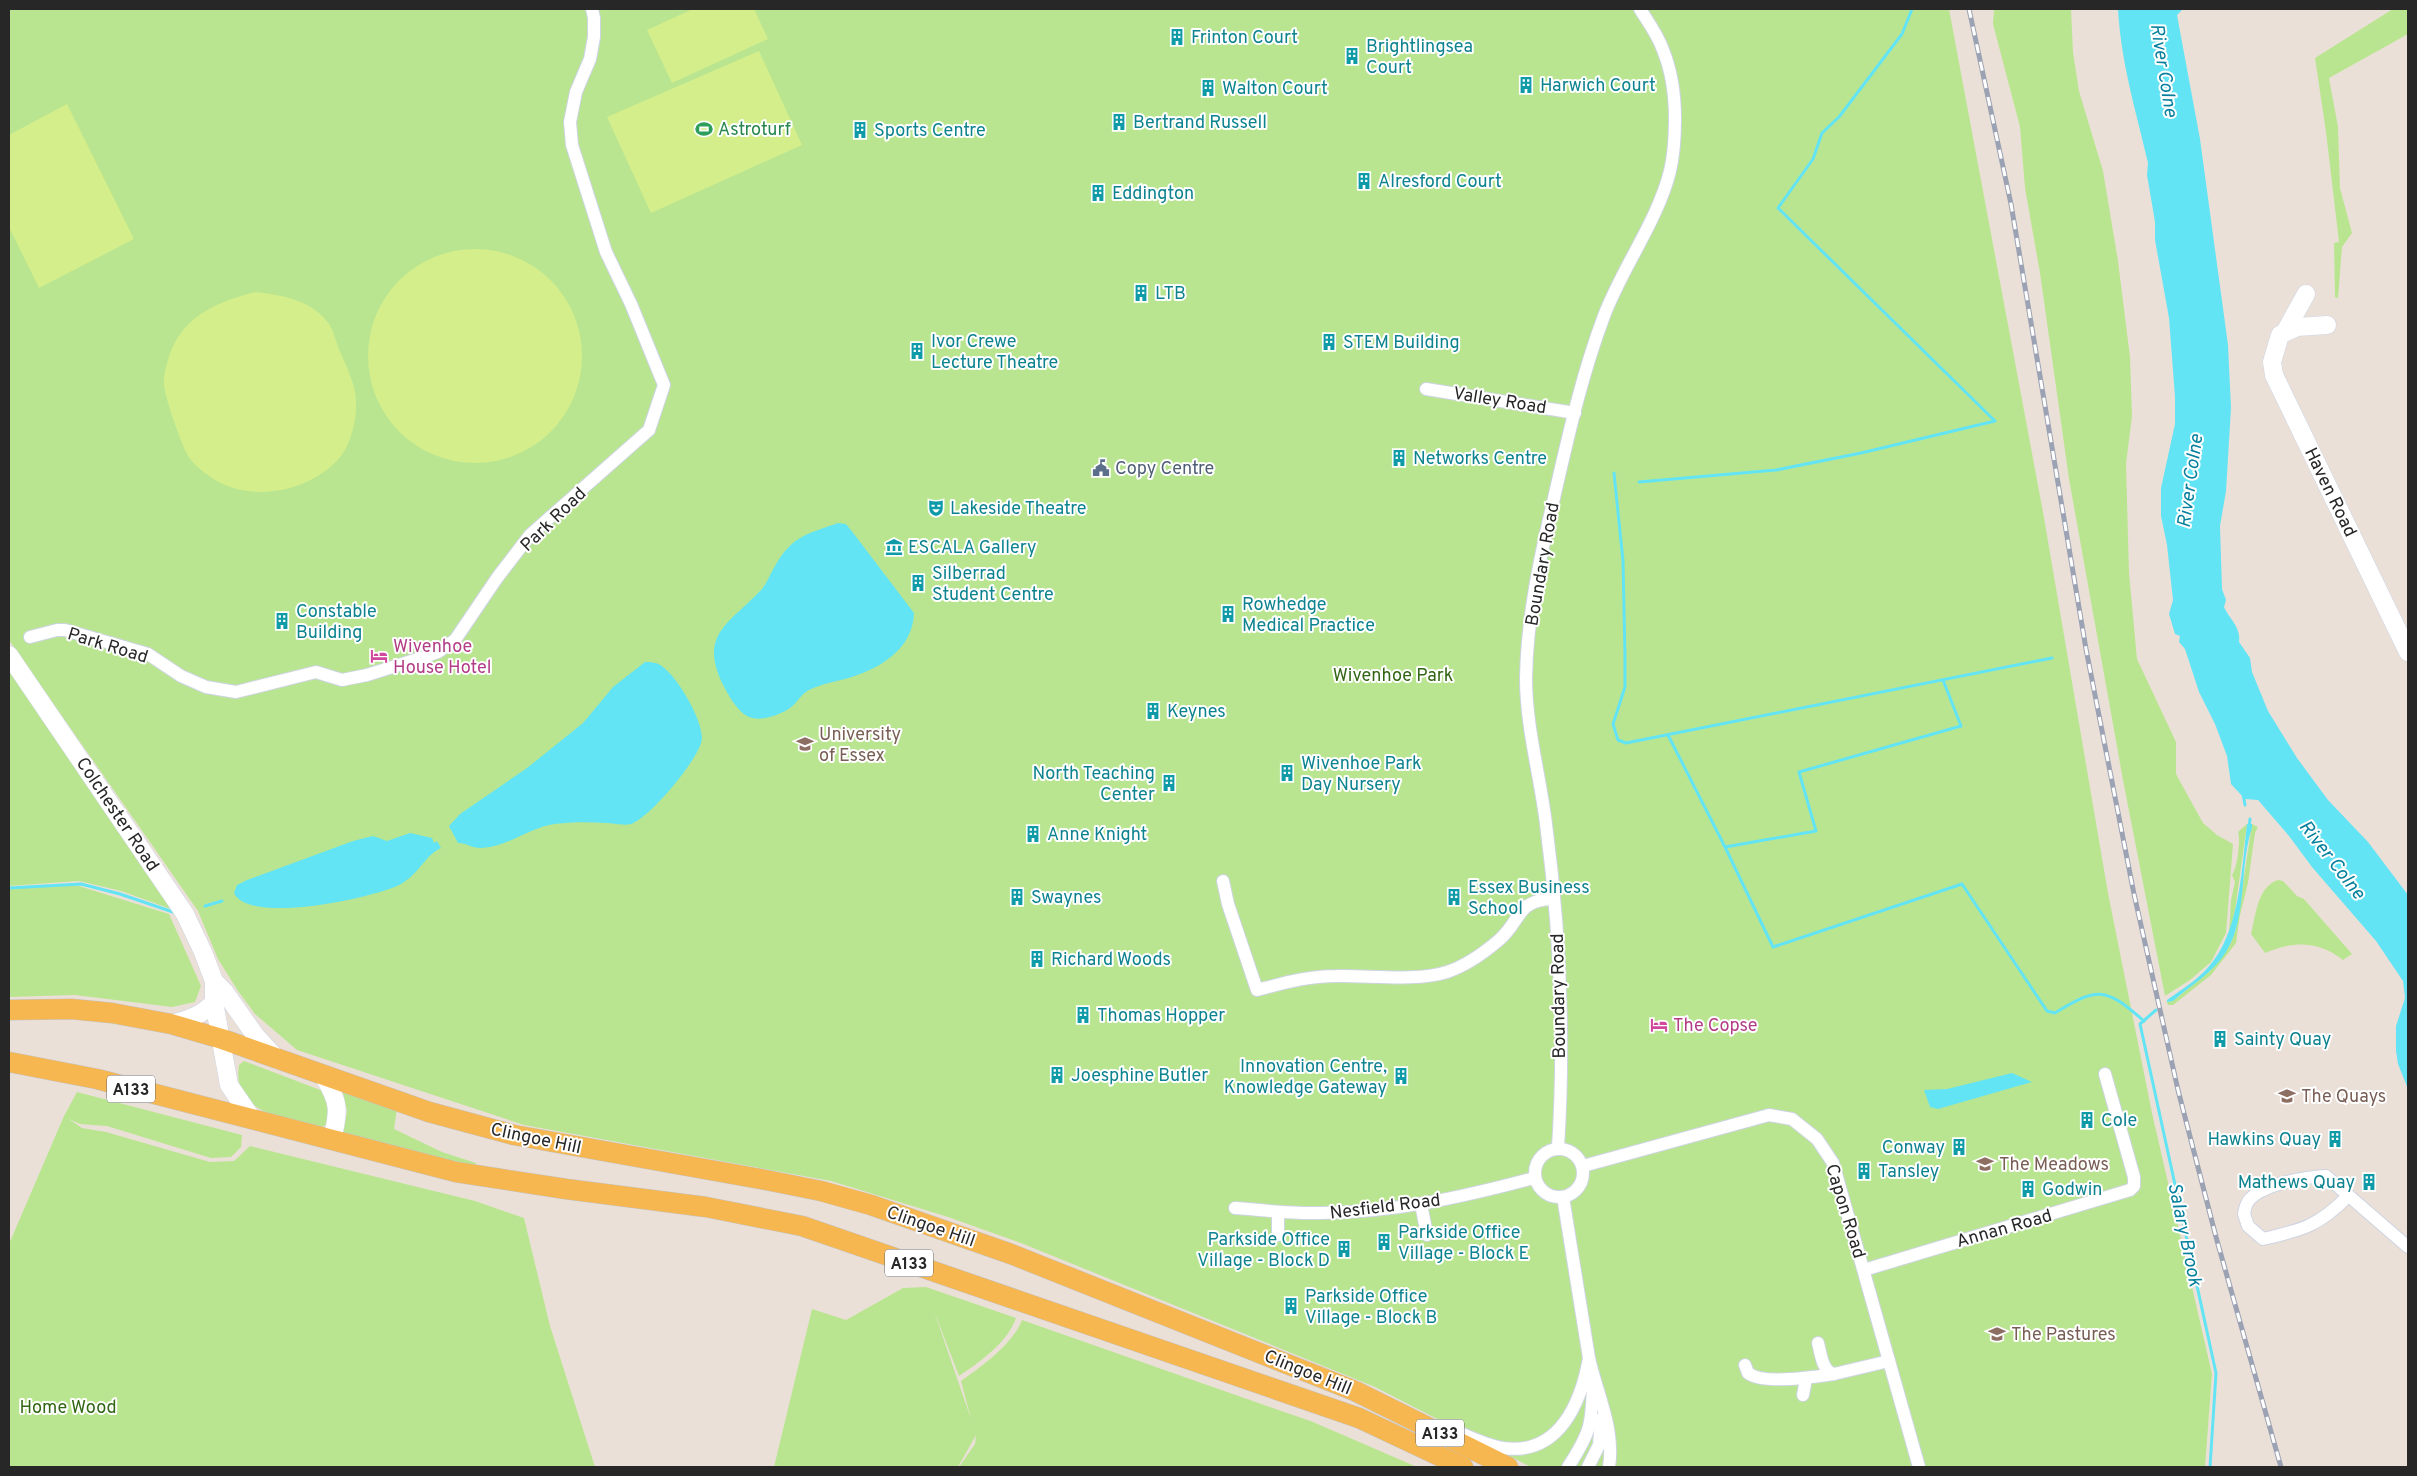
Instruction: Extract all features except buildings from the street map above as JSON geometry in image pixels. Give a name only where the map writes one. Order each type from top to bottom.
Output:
[{"type":"main road","name":"Haven Road","points":[[2306,294],[2285,332],[2280,335],[2275,345],[2272,362],[2274,375],[2408,652]]},
{"type":"main road","points":[[2285,332],[2297,327],[2327,325]]},
{"type":"main road","name":"Colchester Road","points":[[9,655],[184,914],[203,952],[214,981],[214,1002],[222,1039],[225,1073],[229,1085],[253,1120]]},
{"type":"main road","name":"Colchester Road","points":[[214,981],[224,991],[255,1035],[278,1060]]},
{"type":"main road","points":[[171,1024],[204,1013],[214,1002]]},
{"type":"main road","name":"A133","points":[[9,1010],[72,1009],[112,1013],[171,1024],[222,1039],[324,1076]]},
{"type":"main road","name":"A133","points":[[9,1062],[58,1070],[332,1140]]},
{"type":"main road","points":[[324,1076],[335,1095],[338,1110],[332,1140]]},
{"type":"main road","name":"Clingoe Hill","points":[[324,1076],[428,1112],[514,1135],[766,1180],[821,1191],[871,1205],[1011,1254],[1372,1398],[1508,1467]]},
{"type":"main road","name":"Clingoe Hill","points":[[332,1140],[456,1172],[547,1187],[697,1206],[802,1226],[1359,1418],[1463,1467]]},
{"type":"street","name":"Park Road","points":[[30,637],[57,630],[65,630],[148,654],[181,676],[206,687],[236,692],[316,672],[342,680],[367,675],[418,659],[438,652],[456,640],[497,578],[530,536],[649,430],[664,385],[634,312],[606,252],[572,145],[570,122],[576,92],[590,59],[594,37],[592,9]]},
{"type":"street","name":"Boundary Road","points":[[1558,1147],[1561,1016],[1553,898],[1546,821],[1530,728],[1526,678],[1533,596],[1575,413],[1604,315],[1659,201],[1669,174],[1674,147],[1675,104],[1672,76],[1663,47],[1640,9]]},
{"type":"street","name":"Valley Road","points":[[1426,389],[1575,413]]},
{"type":"street","points":[[1223,881],[1228,904],[1257,990],[1304,977],[1394,977],[1446,972],[1474,958],[1500,939],[1524,908],[1537,899],[1553,898]]},
{"type":"street","name":"Annan Road","points":[[1864,1270],[2126,1192],[2134,1186],[2134,1177],[2105,1074]]},
{"type":"street","name":"Capon Road","points":[[1583,1166],[1694,1128],[1769,1115],[1792,1120],[1817,1138],[1833,1163],[1919,1467]]},
{"type":"street","points":[[1558,1147],[1574,1153],[1583,1166],[1582,1182],[1574,1192],[1563,1197],[1553,1197],[1546,1193],[1538,1187],[1534,1178],[1540,1159],[1558,1147]]},
{"type":"street","points":[[2348,1196],[2320,1221],[2301,1230],[2263,1239],[2248,1226],[2244,1214],[2250,1199],[2261,1191],[2312,1177],[2326,1176],[2408,1247]]},
{"type":"street","name":"Nesfield Road","points":[[1235,1208],[1278,1212],[1338,1213],[1421,1204],[1534,1178]]},
{"type":"street","points":[[1563,1197],[1589,1358],[1593,1377],[1601,1397],[1610,1439],[1609,1467]]},
{"type":"street","points":[[1421,1204],[1427,1235]]},
{"type":"street","points":[[1278,1212],[1278,1235]]},
{"type":"street","points":[[1818,1343],[1826,1368],[1834,1374]]},
{"type":"street","points":[[1372,1398],[1490,1445],[1522,1448],[1540,1443],[1563,1425],[1582,1390],[1589,1358]]},
{"type":"street","points":[[1745,1365],[1748,1373],[1757,1378],[1806,1379],[1889,1361]]},
{"type":"street","points":[[1568,1467],[1586,1437],[1591,1423],[1593,1377]]},
{"type":"street","points":[[1803,1395],[1806,1379]]},
{"type":"street","points":[[1588,1467],[1600,1445],[1601,1397]]},
{"type":"green space","name":"Wivenhoe Park","points":[[9,9],[1949,9],[2043,512],[2108,893],[2152,1113],[2212,1374],[2205,1467],[1531,1467],[1375,1387],[1021,1243],[948,1217],[831,1181],[524,1125],[297,1050],[255,1014],[238,991],[218,959],[198,911],[9,640]]},
{"type":"green space","points":[[693,9],[754,9],[768,39],[672,83],[647,30]]},
{"type":"green space","points":[[1994,9],[2071,9],[2073,52],[2079,91],[2103,171],[2118,261],[2130,357],[2132,416],[2126,464],[2129,573],[2137,659],[2176,742],[2176,774],[2203,823],[2217,835],[2233,844],[2226,933],[2211,962],[2190,980],[2165,996],[2123,780],[2069,479],[2040,273],[2025,188],[2020,127],[1993,24]]},
{"type":"green space","points":[[2393,9],[2408,9],[2408,34],[2329,78],[2338,127],[2340,188],[2352,233],[2342,247],[2338,298],[2335,297],[2334,243],[2339,242],[2315,58]]},
{"type":"green space","name":"Astroturf","points":[[759,51],[802,145],[651,213],[607,117]]},
{"type":"green space","points":[[67,104],[134,239],[39,288],[9,227],[9,135]]},
{"type":"green space","points":[[464,249],[486,249],[506,253],[526,261],[551,280],[570,305],[578,325],[582,356],[578,387],[570,407],[551,432],[526,451],[506,459],[486,463],[464,463],[444,459],[424,451],[407,439],[392,424],[380,407],[372,387],[368,367],[368,345],[372,325],[380,305],[392,288],[407,273],[424,261],[444,253]]},
{"type":"green space","points":[[255,292],[296,300],[314,309],[322,316],[334,334],[353,383],[356,402],[350,438],[341,456],[328,469],[313,479],[278,491],[259,492],[241,490],[223,484],[198,467],[185,450],[164,386],[166,366],[181,332],[201,314],[213,307]]},
{"type":"green space","points":[[9,666],[171,909],[121,891],[79,881],[9,886]]},
{"type":"green space","points":[[2247,824],[2233,925],[2229,935],[2231,900],[2235,882],[2232,875],[2238,854],[2238,832]]},
{"type":"green space","points":[[2252,824],[2258,827],[2255,833],[2248,883],[2240,915],[2236,943],[2211,975],[2173,1005],[2168,1005],[2167,1002],[2173,1001],[2209,972],[2230,945],[2236,929]]},
{"type":"green space","points":[[2278,880],[2283,881],[2297,896],[2304,899],[2352,954],[2343,960],[2334,953],[2305,944],[2285,946],[2265,953],[2251,934],[2258,902],[2266,889]]},
{"type":"green space","points":[[79,886],[169,914],[201,986],[195,1002],[172,1007],[75,995],[9,997],[9,889]]},
{"type":"green space","points":[[244,1061],[323,1091],[332,1107],[327,1124],[322,1127],[278,1117],[253,1104],[244,1094],[239,1081],[239,1065]]},
{"type":"green space","name":"Home Wood","points":[[77,1092],[242,1135],[241,1147],[231,1157],[211,1158],[107,1126],[80,1124],[69,1119],[82,1128],[106,1132],[210,1162],[234,1161],[250,1146],[475,1201],[524,1218],[550,1326],[595,1467],[9,1467],[9,1244],[64,1116]]},
{"type":"green space","points":[[345,1092],[397,1109],[394,1129],[442,1152],[476,1163],[475,1169],[343,1135],[347,1111],[343,1093]]},
{"type":"green space","points":[[926,1287],[1016,1318],[1007,1335],[1000,1343],[984,1358],[959,1376],[934,1311],[971,1419],[961,1381],[987,1362],[1004,1346],[1018,1329],[1022,1320],[1313,1422],[1417,1467],[959,1467],[975,1444],[976,1435],[958,1467],[774,1467],[812,1309],[846,1320],[903,1288]]},
{"type":"water","name":"River Colne","points":[[2118,9],[2183,9],[2177,15],[2200,139],[2228,345],[2231,408],[2226,491],[2220,526],[2222,589],[2226,600],[2224,607],[2237,628],[2239,642],[2250,658],[2252,672],[2268,711],[2297,758],[2328,800],[2368,842],[2408,895],[2408,1089],[2398,1064],[2396,1051],[2396,1026],[2405,998],[2403,981],[2376,941],[2312,867],[2289,836],[2258,800],[2245,799],[2231,784],[2227,756],[2215,724],[2199,692],[2185,649],[2179,642],[2180,636],[2175,634],[2169,614],[2173,600],[2167,545],[2161,516],[2161,488],[2175,424],[2175,397],[2169,318],[2155,240],[2155,222],[2147,175],[2148,163],[2122,49]]},
{"type":"water","points":[[838,523],[846,524],[914,613],[912,626],[907,638],[891,656],[870,670],[809,690],[795,704],[781,713],[757,719],[747,716],[736,706],[722,683],[716,666],[714,652],[716,641],[728,621],[766,583],[781,556],[794,542],[801,537]]},
{"type":"water","points":[[645,662],[661,665],[682,689],[694,710],[702,738],[700,747],[684,772],[650,811],[639,820],[628,825],[586,822],[555,824],[536,829],[490,847],[477,848],[458,843],[449,826],[460,814],[527,768],[583,723],[613,687]]},
{"type":"water","points":[[2247,824],[2252,824],[2252,828],[2248,843],[2238,923],[2233,938],[2226,952],[2215,966],[2173,1001],[2167,1002],[2167,1000],[2204,972],[2223,946],[2235,913]]},
{"type":"water","points":[[410,833],[432,838],[434,843],[437,841],[441,848],[430,855],[406,881],[385,890],[339,902],[286,908],[262,907],[244,902],[234,893],[237,885],[247,880],[353,841],[373,836],[387,841]]},
{"type":"water","points":[[2012,1073],[2032,1082],[1938,1109],[1930,1107],[1924,1090],[1947,1089]]},
{"type":"waterway","points":[[1639,482],[1776,470],[1861,453],[1995,421],[1778,208],[1813,159],[1822,133],[1839,117],[1902,34],[1912,9]]},
{"type":"waterway","points":[[1614,473],[1623,561],[1625,657],[1625,687],[1613,724],[1618,740],[1626,743],[2052,658]]},
{"type":"waterway","points":[[1943,680],[1961,726],[1799,772],[1816,831],[1725,847],[1773,947],[1962,884],[2047,1011],[2055,1013],[2082,998],[2102,994],[2120,1002],[2144,1021]]},
{"type":"waterway","points":[[1668,735],[1725,847]]},
{"type":"waterway","name":"Salary Brook","points":[[2243,794],[2245,805]]},
{"type":"waterway","name":"Salary Brook","points":[[2249,827],[2250,819]]},
{"type":"waterway","points":[[9,888],[81,884],[120,894],[176,913]]},
{"type":"waterway","points":[[205,906],[222,901]]},
{"type":"waterway","name":"Salary Brook","points":[[2156,1010],[2140,1024],[2216,1373],[2210,1467]]},
{"type":"railway","points":[[1969,9],[2011,204],[2086,649],[2134,894],[2178,1090],[2216,1237],[2281,1467]]},
{"type":"place","name":"Frinton Court","points":[[1177,37]]},
{"type":"place","name":"Brightlingsea Court","points":[[1352,56]]},
{"type":"place","name":"Harwich Court","points":[[1526,85]]},
{"type":"place","name":"Walton Court","points":[[1208,88]]},
{"type":"place","name":"Bertrand Russell","points":[[1119,122]]},
{"type":"place","name":"Astroturf","points":[[704,129]]},
{"type":"place","name":"Sports Centre","points":[[860,130]]},
{"type":"place","name":"Alresford Court","points":[[1364,181]]},
{"type":"place","name":"Eddington","points":[[1098,193]]},
{"type":"place","name":"LTB","points":[[1141,293]]},
{"type":"place","name":"STEM Building","points":[[1329,342]]},
{"type":"place","name":"Ivor Crewe Lecture Theatre","points":[[917,351]]},
{"type":"place","name":"Networks Centre","points":[[1399,458]]},
{"type":"place","name":"Copy Centre","points":[[1101,468]]},
{"type":"place","name":"Lakeside Theatre","points":[[936,508]]},
{"type":"place","name":"ESCALA Gallery","points":[[894,547]]},
{"type":"place","name":"Silberrad Student Centre","points":[[918,583]]},
{"type":"place","name":"Rowhedge Medical Practice","points":[[1228,614]]},
{"type":"place","name":"Constable Building","points":[[282,621]]},
{"type":"place","name":"Wivenhoe House Hotel","points":[[379,656]]},
{"type":"place","name":"Keynes","points":[[1153,711]]},
{"type":"place","name":"University of Essex","points":[[805,744]]},
{"type":"place","name":"Wivenhoe Park Day Nursery","points":[[1287,773]]},
{"type":"place","name":"North Teaching Center","points":[[1169,783]]},
{"type":"place","name":"Anne Knight","points":[[1033,834]]},
{"type":"place","name":"Swaynes","points":[[1017,897]]},
{"type":"place","name":"Essex Business School","points":[[1454,897]]},
{"type":"place","name":"Richard Woods","points":[[1037,959]]},
{"type":"place","name":"Thomas Hopper","points":[[1083,1015]]},
{"type":"place","name":"The Copse","points":[[1659,1025]]},
{"type":"place","name":"Sainty Quay","points":[[2220,1039]]},
{"type":"place","name":"Joesphine Butler","points":[[1057,1075]]},
{"type":"place","name":"Innovation Centre, Knowledge Gateway","points":[[1401,1076]]},
{"type":"place","name":"The Quays","points":[[2287,1096]]},
{"type":"place","name":"Cole","points":[[2087,1120]]},
{"type":"place","name":"Hawkins Quay","points":[[2335,1139]]},
{"type":"place","name":"Conway","points":[[1959,1147]]},
{"type":"place","name":"The Meadows","points":[[1985,1164]]},
{"type":"place","name":"Tansley","points":[[1864,1171]]},
{"type":"place","name":"Mathews Quay","points":[[2369,1182]]},
{"type":"place","name":"Godwin","points":[[2028,1189]]},
{"type":"place","name":"Parkside Office Village - Block E","points":[[1384,1242]]},
{"type":"place","name":"Parkside Office Village - Block D","points":[[1344,1249]]},
{"type":"place","name":"Parkside Office Village - Block B","points":[[1291,1306]]},
{"type":"place","name":"The Pastures","points":[[1997,1334]]}]
